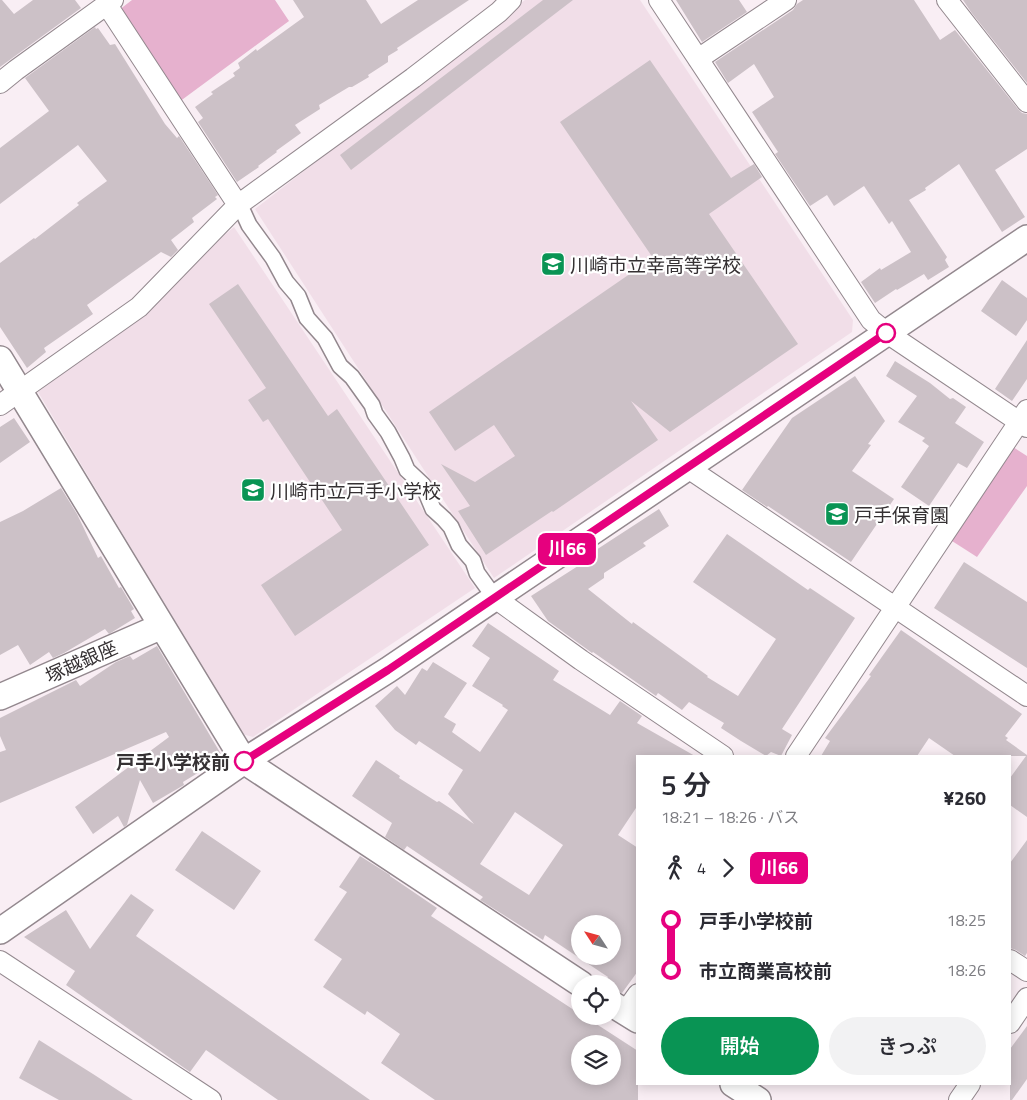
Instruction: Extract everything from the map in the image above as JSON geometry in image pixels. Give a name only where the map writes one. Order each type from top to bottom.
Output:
[{"type":"street","points":[[10,399],[139,307],[238,205],[413,78],[499,12],[511,0]]},
{"type":"street","points":[[659,0],[871,320],[887,333],[1024,420],[797,755]]},
{"type":"street","points":[[698,59],[786,0]]},
{"type":"street","points":[[947,0],[1027,102]]},
{"type":"street","points":[[0,83],[110,2],[244,214],[249,225],[273,258],[286,282],[298,296],[307,318],[325,338],[340,366],[352,377],[372,405],[375,414],[388,432],[407,470],[423,485],[432,508],[450,527],[495,598],[581,660],[722,755]]},
{"type":"street","points":[[0,931],[244,761],[388,670],[1027,238]]},
{"type":"street","points":[[0,359],[10,399],[162,626],[244,761],[571,977]]},
{"type":"street","points":[[688,468],[1027,696]]},
{"type":"street","name":"塚越銀座","points":[[0,697],[162,626]]},
{"type":"street","points":[[0,961],[211,1100]]},
{"type":"street","points":[[1011,961],[1027,972]]},
{"type":"street","points":[[1011,1022],[1027,998]]},
{"type":"street","points":[[735,1085],[758,1100]]},
{"type":"street","points":[[959,1100],[969,1085]]},
{"type":"shaded area","points":[[132,0],[275,0],[289,21],[179,102],[119,10]]},
{"type":"shaded area","name":"川崎市立幸高等学校","points":[[525,0],[640,0],[853,320],[852,332],[494,578],[255,209]]},
{"type":"shaded area","name":"川崎市立戸手小学校","points":[[234,227],[475,588],[253,737],[242,734],[38,392],[150,309]]},
{"type":"shaded area","points":[[1013,447],[1027,456],[1027,486],[977,557],[952,541]]},
{"type":"building","points":[[0,0],[14,14],[33,0],[75,0],[81,8],[0,67]]},
{"type":"building","points":[[293,0],[366,0],[381,24],[418,0],[469,0],[397,48],[398,50],[388,56],[388,62],[368,75],[369,77],[319,105],[320,109],[295,125],[301,133],[237,182],[198,122],[203,118],[195,107],[213,94],[211,92],[235,76],[233,73],[240,68],[238,63],[304,17]]},
{"type":"building","points":[[543,0],[573,0],[351,170],[340,155]]},
{"type":"building","points":[[676,0],[739,0],[747,12],[702,42]]},
{"type":"building","points":[[803,0],[914,0],[940,40],[955,30],[1018,109],[1022,113],[1027,114],[1027,149],[995,170],[1025,217],[1002,232],[959,164],[925,188],[926,190],[909,200],[947,257],[945,260],[949,267],[928,280],[924,274],[875,303],[861,282],[880,268],[881,270],[911,252],[892,221],[889,224],[864,186],[834,206],[827,195],[810,206],[775,154],[778,152],[752,112],[774,97],[754,64],[728,83],[715,62],[793,10]]},
{"type":"building","points":[[963,0],[1027,0],[1027,83],[971,12]]},
{"type":"building","points":[[95,27],[96,29],[98,28],[110,45],[115,44],[165,124],[177,138],[179,136],[218,195],[215,197],[217,199],[192,218],[194,222],[171,240],[178,250],[171,257],[161,252],[87,305],[93,314],[44,348],[46,352],[27,368],[0,327],[0,263],[35,239],[79,205],[77,203],[107,181],[78,145],[0,204],[0,148],[49,111],[25,78]]},
{"type":"building","points":[[650,60],[731,178],[754,164],[762,177],[709,214],[798,344],[670,432],[631,401],[658,440],[486,555],[458,511],[470,506],[441,464],[475,482],[515,456],[494,425],[455,451],[429,412],[653,258],[560,122]]},
{"type":"building","points":[[1002,280],[1027,298],[1027,320],[1016,336],[981,311]]},
{"type":"building","points":[[238,284],[328,416],[337,409],[429,545],[295,636],[261,585],[342,530],[268,419],[263,422],[248,400],[266,388],[209,304]]},
{"type":"building","points":[[1027,340],[1027,379],[1012,401],[995,389]]},
{"type":"building","points":[[895,361],[930,383],[950,399],[953,398],[966,407],[955,423],[984,442],[967,468],[958,463],[929,506],[901,487],[929,446],[922,441],[925,438],[898,422],[917,396],[886,376]]},
{"type":"building","points":[[855,376],[885,421],[868,444],[871,445],[852,471],[894,499],[851,562],[742,490],[792,418]]},
{"type":"building","points":[[14,418],[30,442],[0,463],[0,427]]},
{"type":"building","points":[[61,488],[77,514],[98,558],[101,556],[119,588],[121,587],[134,609],[131,611],[135,618],[109,634],[105,629],[53,658],[49,652],[30,665],[18,645],[0,655],[0,522],[23,511]]},
{"type":"building","points":[[659,509],[669,526],[643,543],[646,546],[604,573],[604,578],[588,589],[632,624],[633,622],[707,677],[738,696],[776,639],[693,582],[727,534],[808,590],[810,588],[855,618],[782,729],[792,735],[782,755],[771,752],[764,755],[721,728],[724,723],[689,702],[682,710],[658,693],[656,696],[548,621],[531,596],[578,566],[576,563]]},
{"type":"building","points":[[964,562],[1027,602],[1027,668],[934,608]]},
{"type":"building","points":[[488,623],[559,671],[553,680],[610,715],[620,701],[642,716],[637,723],[693,755],[636,755],[636,808],[618,835],[636,847],[636,974],[622,993],[621,975],[605,975],[590,965],[621,965],[621,915],[571,915],[571,952],[545,935],[543,940],[480,900],[483,897],[407,846],[404,850],[385,837],[392,823],[352,796],[376,760],[400,776],[399,778],[474,824],[448,794],[463,770],[419,741],[416,745],[395,730],[375,706],[397,686],[405,695],[422,668],[427,671],[433,662],[467,683],[444,717],[456,724],[452,732],[480,752],[508,710],[472,686],[490,658],[472,646]],"holes":[[[515,812],[563,845],[529,895],[480,864]]]},
{"type":"building","points":[[901,630],[1022,714],[1005,736],[1008,738],[1006,740],[1027,755],[1027,817],[1011,806],[1011,777],[1026,756],[954,755],[929,738],[918,755],[822,755],[830,741],[825,738],[871,676],[869,675]]},
{"type":"building","points":[[157,646],[221,754],[218,758],[219,760],[183,782],[184,785],[153,803],[140,780],[127,825],[124,827],[118,816],[93,834],[75,807],[169,737],[166,732],[0,803],[0,752],[6,750],[0,736],[0,718],[76,680],[80,686],[116,662],[130,656],[133,660]]},
{"type":"building","points":[[202,831],[261,871],[234,910],[175,870]]},
{"type":"building","points":[[1027,840],[1027,953],[1025,956],[1011,948],[1011,862]]},
{"type":"building","points":[[360,856],[437,908],[431,916],[571,1008],[571,1025],[598,1025],[613,1035],[571,1035],[571,1085],[621,1085],[621,1040],[636,1050],[638,1100],[435,1100],[381,1063],[400,1034],[367,1011],[365,1015],[323,987],[342,959],[314,940],[347,892],[339,887]]},
{"type":"building","points":[[131,894],[154,910],[136,936],[370,1100],[278,1100],[206,1050],[190,1072],[66,985],[75,971],[24,937],[66,910],[90,949]]},
{"type":"building","points":[[1027,1026],[1027,1079],[1012,1100],[1010,1100],[1011,1085],[1011,1048]]},
{"type":"building","points":[[39,1040],[133,1100],[59,1100],[19,1078]]},
{"type":"bus line","name":"川66","points":[[244,761],[388,670],[886,333]]},
{"type":"place","name":"川崎市立幸高等学校","points":[[553,264]]},
{"type":"place","name":"川崎市立戸手小学校","points":[[253,490]]},
{"type":"place","name":"戸手保育園","points":[[837,514]]},
{"type":"place","name":"戸手小学校前","points":[[244,761]]}]
